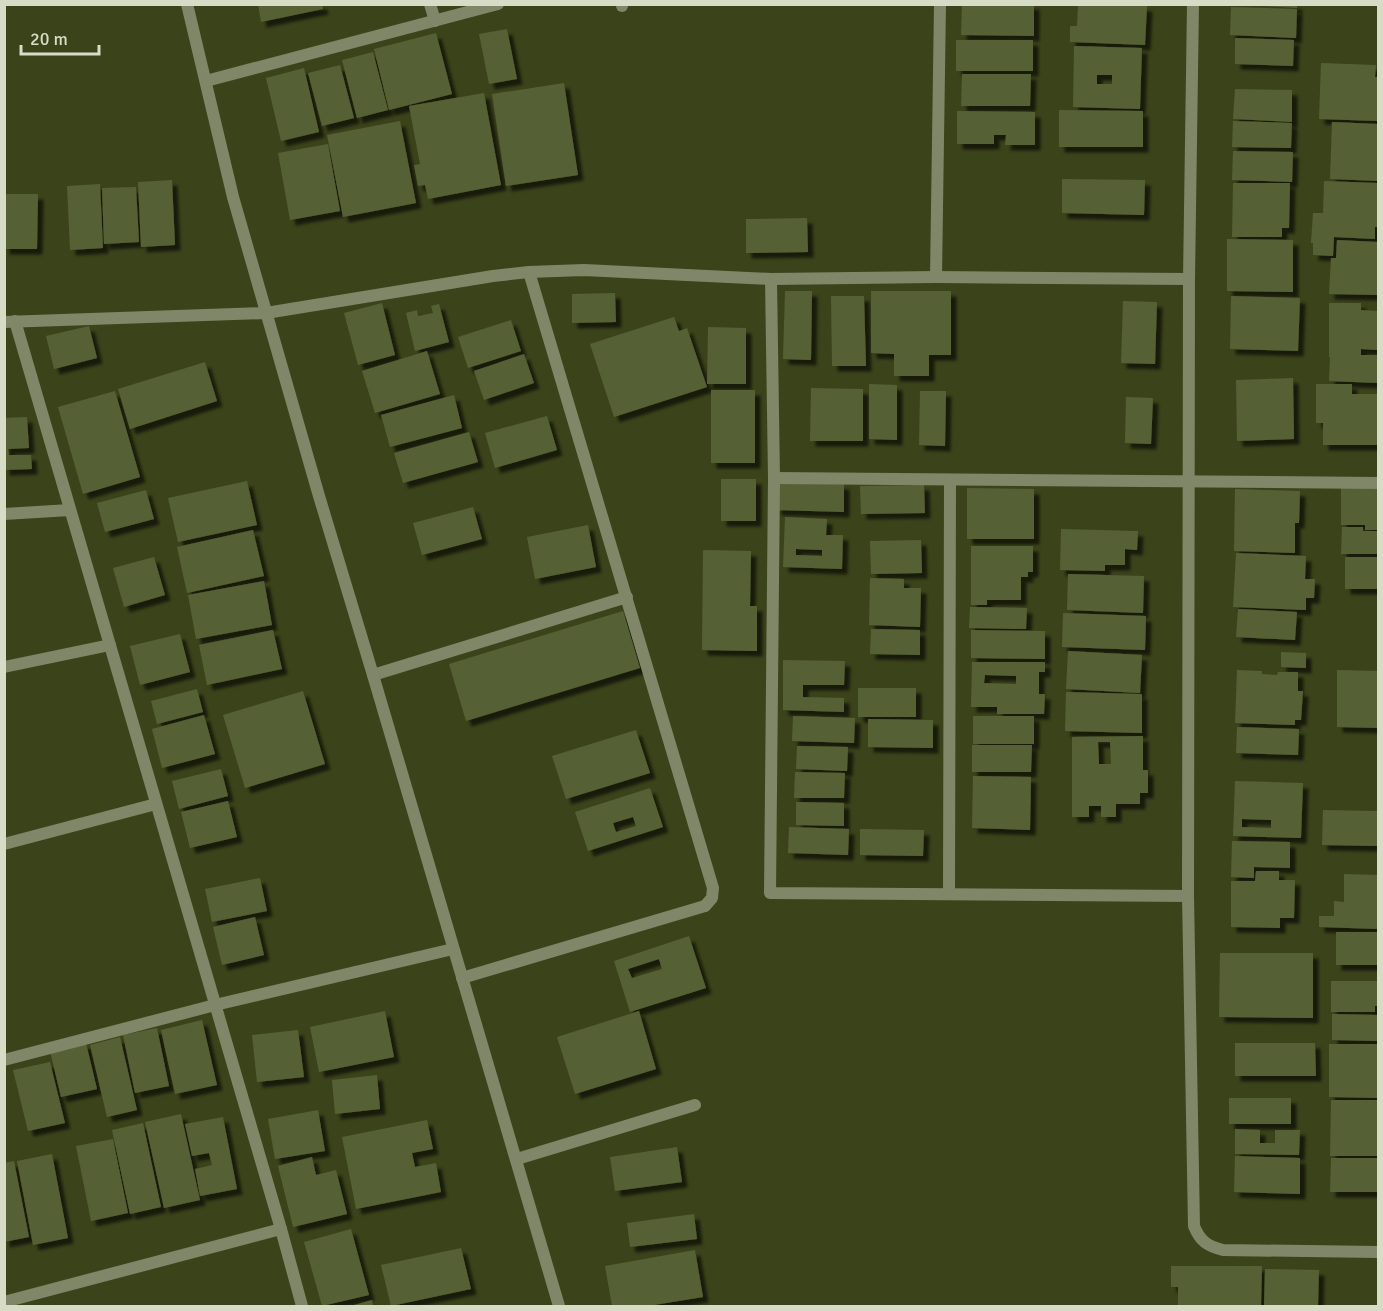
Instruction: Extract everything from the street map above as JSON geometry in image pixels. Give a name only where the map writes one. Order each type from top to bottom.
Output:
[{"type":"street","points":[[187,4],[233,197],[266,313],[559,1306]]},
{"type":"street","points":[[430,4],[435,21]]},
{"type":"street","points":[[207,81],[498,4]]},
{"type":"street","points":[[936,277],[940,4]]},
{"type":"street","points":[[1192,4],[1188,896],[1194,1226],[1198,1236],[1206,1244],[1223,1250],[1378,1252]]},
{"type":"street","points":[[302,1306],[70,510],[10,321],[266,313],[494,276],[585,270],[771,279],[936,277],[1189,279]]},
{"type":"street","points":[[462,978],[705,906],[712,898],[713,888],[529,272]]},
{"type":"street","points":[[771,279],[774,478],[770,893],[1188,896]]},
{"type":"street","points":[[774,478],[1378,483]]},
{"type":"street","points":[[949,894],[950,480]]},
{"type":"street","points":[[4,514],[70,510]]},
{"type":"street","points":[[373,675],[627,597]]},
{"type":"street","points":[[4,668],[110,645]]},
{"type":"street","points":[[4,844],[156,804]]},
{"type":"street","points":[[4,1060],[215,1005],[453,950]]},
{"type":"street","points":[[517,1159],[695,1105]]},
{"type":"street","points":[[4,1302],[281,1229]]},
{"type":"building","points":[[258,4],[322,4],[323,9],[261,22]]},
{"type":"building","points":[[962,4],[1034,4],[1034,36],[961,35]]},
{"type":"building","points":[[1078,4],[1147,6],[1145,45],[1070,42],[1070,26],[1077,26]]},
{"type":"building","points":[[1266,4],[1297,4],[1297,8],[1266,6]]},
{"type":"building","points":[[1231,7],[1297,9],[1296,38],[1230,35]]},
{"type":"building","points":[[507,29],[517,79],[489,84],[479,34]]},
{"type":"building","points":[[436,33],[452,94],[389,110],[374,49]]},
{"type":"building","points":[[1235,38],[1294,40],[1293,66],[1235,64]]},
{"type":"building","points":[[956,40],[1033,40],[1033,71],[956,71]]},
{"type":"building","points":[[1074,46],[1142,48],[1140,109],[1073,107]],"holes":[[[1097,75],[1112,75],[1112,84],[1097,84]]]},
{"type":"building","points":[[373,52],[388,110],[357,118],[342,60]]},
{"type":"building","points":[[1321,63],[1376,65],[1378,121],[1319,119]]},
{"type":"building","points":[[340,65],[354,118],[322,126],[308,73]]},
{"type":"building","points":[[304,68],[319,132],[281,141],[266,78]]},
{"type":"building","points":[[962,74],[1031,74],[1030,106],[961,106]]},
{"type":"building","points":[[564,83],[578,175],[506,186],[492,94]]},
{"type":"building","points":[[1235,89],[1292,90],[1292,122],[1233,119]]},
{"type":"building","points":[[484,93],[501,185],[428,199],[425,185],[418,186],[414,165],[420,164],[409,106]]},
{"type":"building","points":[[1059,110],[1143,111],[1143,147],[1059,147]]},
{"type":"building","points":[[957,111],[1035,112],[1035,145],[1005,145],[1006,135],[994,135],[994,144],[957,144]]},
{"type":"building","points":[[400,121],[416,203],[343,217],[327,135]]},
{"type":"building","points":[[1233,121],[1292,123],[1291,148],[1232,147]]},
{"type":"building","points":[[1332,122],[1378,124],[1378,181],[1330,179]]},
{"type":"building","points":[[328,144],[340,211],[290,220],[278,153]]},
{"type":"building","points":[[1233,151],[1293,152],[1292,182],[1232,180]]},
{"type":"building","points":[[1062,179],[1145,180],[1144,215],[1062,213]]},
{"type":"building","points":[[172,180],[175,245],[141,247],[138,182]]},
{"type":"building","points":[[1324,181],[1378,183],[1378,227],[1375,227],[1375,239],[1334,237],[1333,256],[1313,255],[1313,243],[1311,243],[1313,213],[1323,213]]},
{"type":"building","points":[[1233,183],[1290,183],[1289,228],[1282,228],[1282,237],[1232,237]]},
{"type":"building","points":[[100,184],[103,248],[70,250],[67,186]]},
{"type":"building","points":[[136,187],[139,242],[104,244],[102,188]]},
{"type":"building","points":[[4,194],[38,194],[37,249],[4,249]]},
{"type":"building","points":[[807,218],[808,252],[746,253],[746,219]]},
{"type":"building","points":[[1227,239],[1293,240],[1293,292],[1227,291]]},
{"type":"building","points":[[1337,240],[1378,242],[1378,295],[1329,294],[1331,258],[1336,258]]},
{"type":"building","points":[[785,291],[812,291],[811,360],[783,359]]},
{"type":"building","points":[[871,291],[951,291],[951,355],[929,355],[929,376],[894,376],[894,354],[871,353]]},
{"type":"building","points":[[615,293],[616,322],[572,323],[572,294]]},
{"type":"building","points":[[831,296],[864,296],[866,366],[832,366]]},
{"type":"building","points":[[1231,296],[1300,298],[1298,351],[1230,349]]},
{"type":"building","points":[[1123,301],[1157,302],[1155,364],[1121,363]]},
{"type":"building","points":[[382,303],[395,355],[358,365],[344,313]]},
{"type":"building","points":[[1329,303],[1361,303],[1361,310],[1378,311],[1378,350],[1361,349],[1361,355],[1378,355],[1378,383],[1329,381]]},
{"type":"building","points":[[439,304],[449,342],[415,351],[406,313],[417,310],[418,316],[433,313],[431,306]]},
{"type":"building","points":[[674,317],[679,331],[687,328],[707,387],[614,417],[590,344]]},
{"type":"building","points":[[511,320],[521,351],[468,368],[458,337]]},
{"type":"building","points":[[89,326],[97,358],[54,369],[46,336]]},
{"type":"building","points":[[708,327],[746,328],[746,384],[707,384]]},
{"type":"building","points":[[427,351],[440,394],[375,413],[362,371]]},
{"type":"building","points":[[524,354],[534,383],[484,400],[474,371]]},
{"type":"building","points":[[205,362],[217,401],[130,429],[118,389]]},
{"type":"building","points":[[1293,378],[1294,439],[1237,441],[1236,380]]},
{"type":"building","points":[[869,384],[897,385],[897,440],[869,439]]},
{"type":"building","points":[[1316,384],[1352,384],[1352,394],[1378,394],[1378,445],[1323,445],[1323,423],[1316,423]]},
{"type":"building","points":[[811,388],[863,389],[863,441],[810,441]]},
{"type":"building","points":[[711,390],[755,390],[755,463],[711,463]]},
{"type":"building","points":[[115,391],[140,477],[83,494],[58,407]]},
{"type":"building","points":[[920,391],[946,391],[945,446],[919,445]]},
{"type":"building","points":[[454,395],[462,428],[390,447],[381,415]]},
{"type":"building","points":[[1126,397],[1153,398],[1151,444],[1125,443]]},
{"type":"building","points":[[547,416],[557,450],[495,468],[485,433]]},
{"type":"building","points":[[27,417],[29,448],[8,449],[9,455],[31,455],[32,469],[4,470],[4,418]]},
{"type":"building","points":[[469,432],[478,462],[403,483],[394,453]]},
{"type":"building","points":[[721,479],[756,479],[756,521],[721,521]]},
{"type":"building","points":[[247,481],[257,525],[178,542],[168,498]]},
{"type":"building","points":[[777,482],[844,484],[844,512],[776,510]]},
{"type":"building","points":[[924,485],[925,513],[861,514],[860,486]]},
{"type":"building","points":[[967,488],[1034,489],[1034,539],[967,539]]},
{"type":"building","points":[[1341,488],[1378,488],[1378,530],[1365,530],[1365,525],[1341,525]]},
{"type":"building","points":[[1235,489],[1300,491],[1299,523],[1295,523],[1295,553],[1234,551]]},
{"type":"building","points":[[146,490],[154,519],[105,532],[97,503]]},
{"type":"building","points":[[473,507],[482,539],[422,555],[413,523]]},
{"type":"building","points":[[785,517],[827,519],[826,535],[843,535],[842,569],[783,567]],"holes":[[[796,549],[822,550],[822,556],[796,555]]]},
{"type":"building","points":[[588,525],[596,567],[535,579],[527,537]]},
{"type":"building","points":[[1342,527],[1363,527],[1363,531],[1378,531],[1378,554],[1341,554]]},
{"type":"building","points":[[1061,529],[1138,531],[1137,550],[1125,549],[1125,565],[1105,565],[1105,571],[1060,570]]},
{"type":"building","points":[[253,530],[264,576],[187,593],[177,547]]},
{"type":"building","points":[[921,540],[922,573],[871,574],[870,541]]},
{"type":"building","points":[[971,546],[1033,546],[1033,572],[1028,572],[1028,577],[1021,577],[1021,600],[987,600],[987,605],[971,605]]},
{"type":"building","points":[[703,550],[751,551],[750,606],[757,606],[757,651],[702,650]]},
{"type":"building","points":[[1236,553],[1306,556],[1305,579],[1315,579],[1314,598],[1306,598],[1306,610],[1233,607]]},
{"type":"building","points":[[154,557],[165,595],[124,607],[113,568]]},
{"type":"building","points":[[1345,557],[1378,557],[1378,589],[1345,589]]},
{"type":"building","points":[[1068,574],[1144,576],[1143,613],[1067,610]]},
{"type":"building","points":[[870,578],[904,579],[904,588],[921,588],[920,627],[869,625]]},
{"type":"building","points":[[264,581],[272,625],[196,639],[188,595]]},
{"type":"building","points":[[970,607],[1027,608],[1026,629],[969,628]]},
{"type":"building","points":[[1238,609],[1297,612],[1295,640],[1236,637]]},
{"type":"building","points":[[623,611],[640,668],[466,721],[449,664]]},
{"type":"building","points":[[1063,613],[1146,616],[1145,650],[1062,647]]},
{"type":"building","points":[[871,629],[920,630],[920,655],[870,654]]},
{"type":"building","points":[[273,630],[282,669],[207,685],[199,645]]},
{"type":"building","points":[[971,630],[1045,631],[1045,659],[971,658]]},
{"type":"building","points":[[180,634],[190,672],[140,685],[130,646]]},
{"type":"building","points":[[1068,651],[1142,655],[1140,693],[1066,689]]},
{"type":"building","points":[[1281,652],[1306,653],[1306,668],[1281,667]]},
{"type":"building","points":[[783,660],[845,661],[844,685],[803,685],[803,697],[844,698],[844,712],[783,710]]},
{"type":"building","points":[[972,662],[1045,662],[1045,672],[1039,672],[1039,694],[1045,694],[1044,714],[997,714],[997,707],[971,707]],"holes":[[[985,675],[1016,676],[1016,684],[984,683]]]},
{"type":"building","points":[[1237,670],[1262,671],[1262,674],[1277,675],[1278,672],[1298,672],[1298,691],[1303,691],[1301,720],[1295,720],[1295,725],[1235,723]]},
{"type":"building","points":[[1337,670],[1378,671],[1378,728],[1337,727]]},
{"type":"building","points":[[858,688],[916,688],[916,717],[858,717]]},
{"type":"building","points":[[197,689],[203,712],[157,724],[151,701]]},
{"type":"building","points":[[303,691],[325,764],[245,788],[223,715]]},
{"type":"building","points":[[1066,692],[1142,694],[1142,733],[1065,731]]},
{"type":"building","points":[[204,715],[215,754],[162,768],[152,729]]},
{"type":"building","points":[[793,716],[855,718],[854,743],[792,741]]},
{"type":"building","points":[[973,716],[1034,716],[1034,744],[973,744]]},
{"type":"building","points":[[868,719],[933,720],[933,748],[868,747]]},
{"type":"building","points":[[1237,727],[1299,729],[1298,755],[1236,753]]},
{"type":"building","points":[[636,730],[650,773],[566,799],[552,756]]},
{"type":"building","points":[[1143,736],[1143,770],[1148,770],[1148,793],[1140,793],[1140,804],[1116,804],[1116,817],[1101,817],[1101,806],[1089,806],[1089,817],[1072,817],[1072,737]],"holes":[[[1098,742],[1110,742],[1111,764],[1099,764]]]},
{"type":"building","points":[[972,745],[1032,745],[1031,772],[972,772]]},
{"type":"building","points":[[797,746],[848,747],[847,771],[796,769]]},
{"type":"building","points":[[221,769],[228,796],[179,809],[172,781]]},
{"type":"building","points":[[795,772],[845,773],[844,798],[794,798]]},
{"type":"building","points":[[973,776],[1031,777],[1030,830],[972,828]]},
{"type":"building","points":[[1235,781],[1303,783],[1301,838],[1233,836]],"holes":[[[1242,819],[1271,820],[1271,828],[1242,827]]]},
{"type":"building","points":[[650,788],[663,827],[588,851],[575,812]],"holes":[[[633,817],[636,826],[616,832],[613,823]]]},
{"type":"building","points":[[228,801],[237,837],[190,848],[181,812]]},
{"type":"building","points":[[796,802],[844,803],[844,826],[796,825]]},
{"type":"building","points":[[1323,810],[1378,811],[1378,846],[1322,845]]},
{"type":"building","points":[[789,827],[849,829],[848,855],[788,853]]},
{"type":"building","points":[[860,829],[924,830],[923,856],[860,855]]},
{"type":"building","points":[[1232,841],[1290,842],[1290,868],[1254,867],[1254,878],[1231,877]]},
{"type":"building","points":[[1256,871],[1279,871],[1279,880],[1295,880],[1294,918],[1280,918],[1280,928],[1231,927],[1231,881],[1255,881]]},
{"type":"building","points":[[1344,874],[1378,875],[1378,929],[1319,927],[1319,916],[1334,916],[1334,901],[1344,902]]},
{"type":"building","points":[[260,878],[267,911],[212,922],[205,889]]},
{"type":"building","points":[[255,917],[264,955],[222,965],[213,927]]},
{"type":"building","points":[[1336,932],[1378,932],[1378,965],[1336,965]]},
{"type":"building","points":[[689,936],[706,988],[630,1012],[614,961]],"holes":[[[659,959],[662,969],[632,978],[628,969]]]},
{"type":"building","points":[[1220,953],[1313,953],[1313,1018],[1219,1017]]},
{"type":"building","points":[[1331,981],[1378,981],[1378,1006],[1375,1006],[1375,1012],[1331,1012]]},
{"type":"building","points":[[385,1011],[394,1057],[319,1072],[310,1027]]},
{"type":"building","points":[[639,1011],[656,1069],[575,1094],[557,1037]]},
{"type":"building","points":[[1332,1014],[1378,1015],[1378,1041],[1332,1040]]},
{"type":"building","points":[[202,1020],[217,1085],[175,1094],[161,1030]]},
{"type":"building","points":[[157,1028],[169,1086],[135,1093],[123,1035]]},
{"type":"building","points":[[298,1030],[304,1077],[257,1082],[252,1035]]},
{"type":"building","points":[[120,1037],[137,1110],[107,1117],[90,1045]]},
{"type":"building","points":[[86,1043],[97,1089],[61,1097],[50,1051]]},
{"type":"building","points":[[1235,1043],[1315,1043],[1316,1076],[1235,1076]]},
{"type":"building","points":[[1329,1044],[1378,1044],[1378,1098],[1329,1097]]},
{"type":"building","points":[[50,1062],[65,1123],[28,1131],[13,1070]]},
{"type":"building","points":[[377,1075],[380,1109],[335,1114],[332,1080]]},
{"type":"building","points":[[1229,1098],[1291,1098],[1291,1124],[1229,1124]]},
{"type":"building","points":[[1331,1100],[1378,1100],[1378,1156],[1330,1156]]},
{"type":"building","points":[[318,1110],[325,1151],[275,1159],[268,1119]]},
{"type":"building","points":[[181,1114],[200,1200],[164,1208],[145,1122]]},
{"type":"building","points":[[223,1117],[237,1189],[200,1196],[195,1169],[212,1165],[209,1153],[192,1156],[185,1124]]},
{"type":"building","points":[[427,1120],[433,1149],[412,1153],[415,1167],[436,1163],[441,1192],[356,1209],[342,1137]]},
{"type":"building","points":[[143,1123],[161,1207],[130,1214],[112,1130]]},
{"type":"building","points":[[1235,1129],[1260,1130],[1260,1143],[1275,1143],[1275,1130],[1300,1130],[1299,1155],[1235,1154]]},
{"type":"building","points":[[113,1139],[128,1213],[91,1221],[76,1146]]},
{"type":"building","points":[[677,1147],[682,1182],[615,1191],[610,1157]]},
{"type":"building","points":[[52,1154],[68,1238],[33,1245],[17,1161]]},
{"type":"building","points":[[1235,1156],[1300,1158],[1300,1194],[1234,1192]]},
{"type":"building","points":[[312,1157],[316,1175],[336,1170],[347,1214],[293,1227],[278,1166]]},
{"type":"building","points":[[1331,1158],[1378,1158],[1378,1192],[1330,1192]]},
{"type":"building","points":[[14,1161],[29,1237],[4,1242],[4,1163]]},
{"type":"building","points":[[694,1214],[697,1239],[630,1247],[627,1223]]},
{"type":"building","points":[[351,1229],[369,1295],[322,1306],[304,1242]]},
{"type":"building","points":[[461,1248],[471,1289],[391,1306],[381,1265]]},
{"type":"building","points":[[695,1250],[703,1297],[648,1306],[612,1306],[605,1266]]},
{"type":"building","points":[[1171,1266],[1262,1266],[1261,1306],[1178,1306],[1178,1287],[1171,1287]]},
{"type":"building","points":[[1265,1269],[1319,1270],[1318,1306],[1264,1306]]},
{"type":"building","points":[[372,1300],[373,1306],[351,1306]]}]
